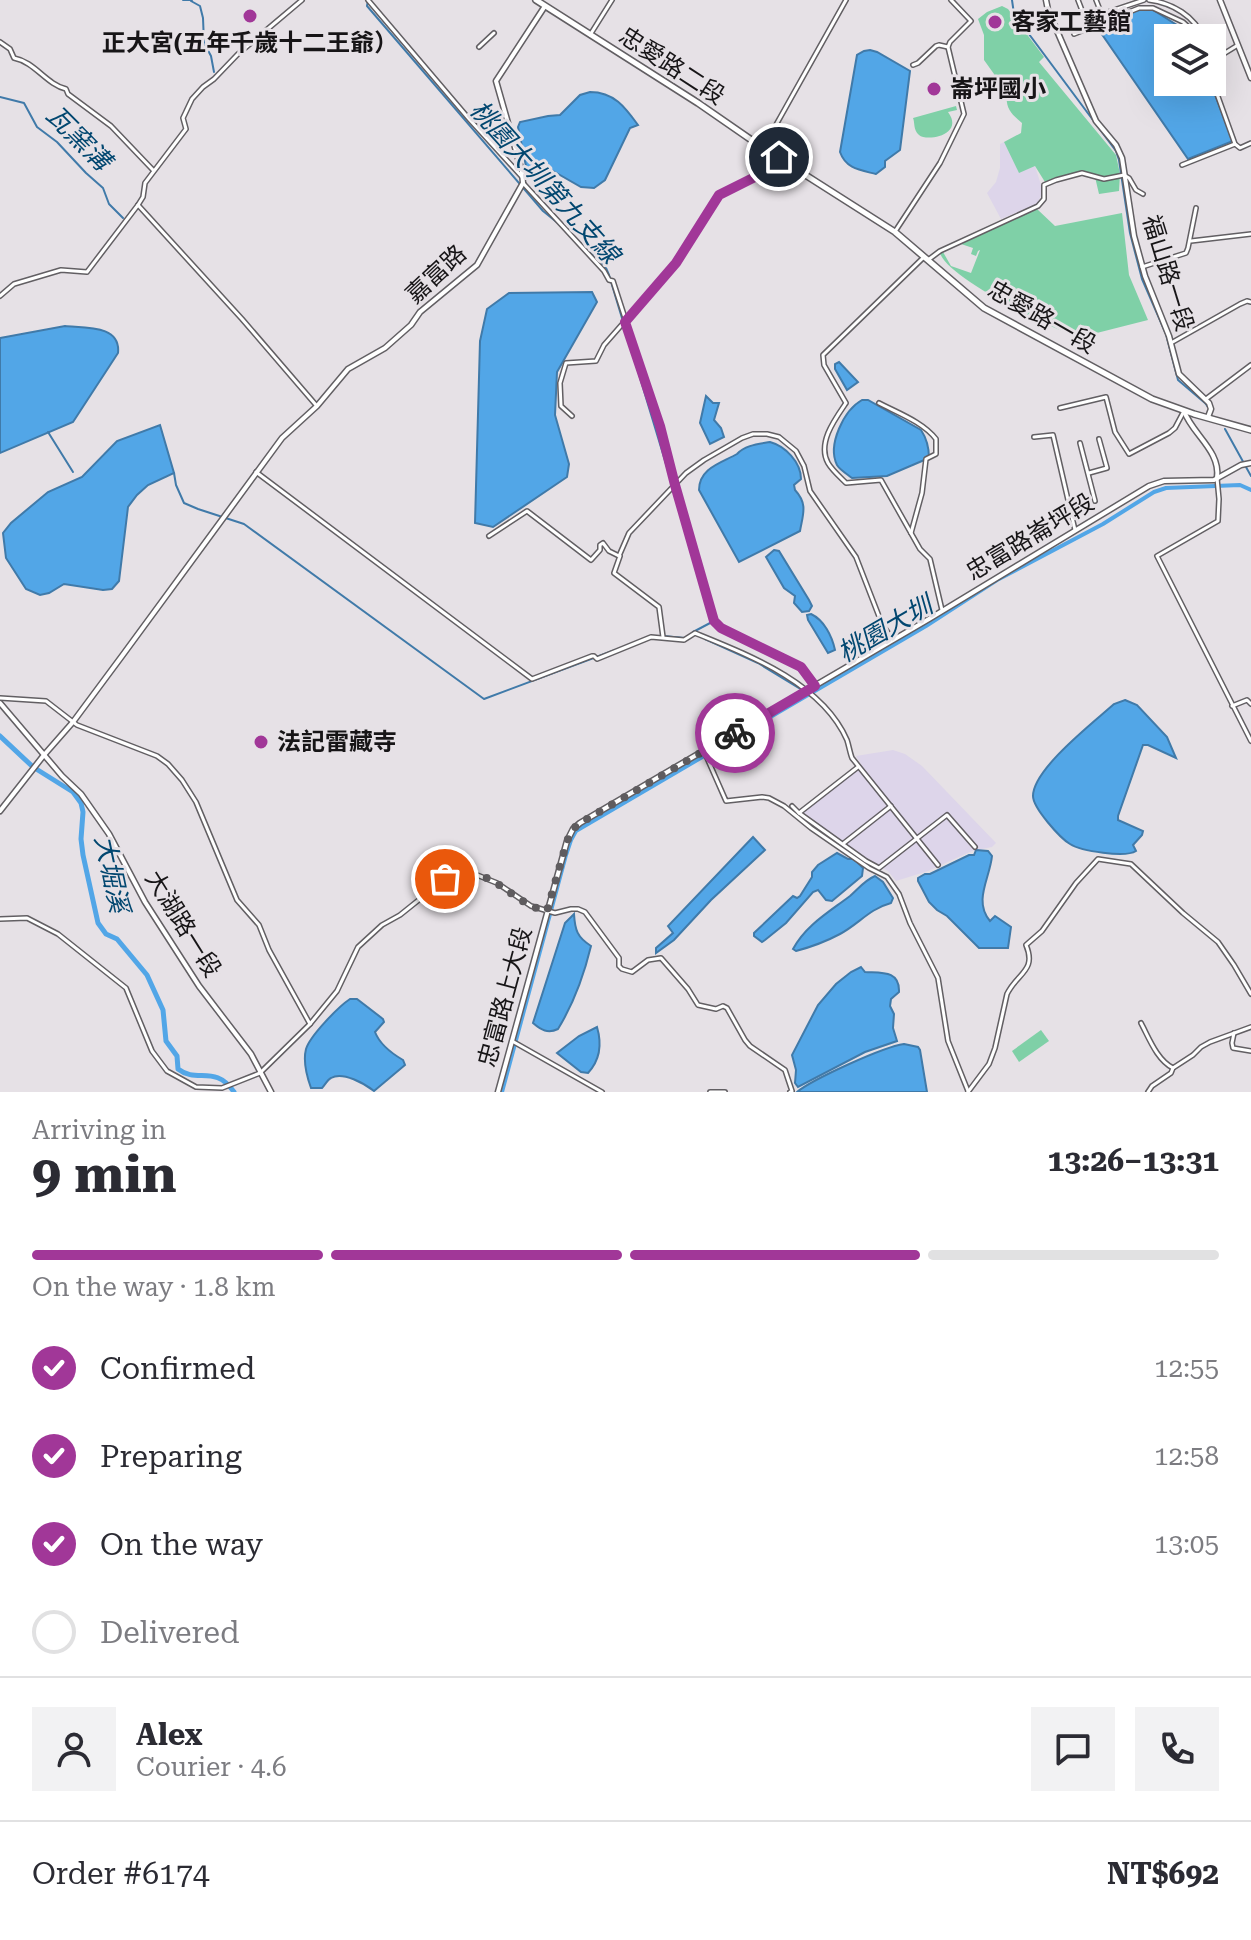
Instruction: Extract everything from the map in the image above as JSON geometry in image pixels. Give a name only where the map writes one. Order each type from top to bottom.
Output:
[{"type":"main road","name":"忠愛路二段","points":[[536,0],[895,232]]},
{"type":"main road","name":"忠愛路一段","points":[[895,232],[984,308],[1143,395],[1184,411],[1251,430]]},
{"type":"street","points":[[0,296],[14,284],[61,270],[87,272],[138,205],[145,183],[186,129],[183,118],[192,99],[238,54],[302,0]]},
{"type":"street","points":[[368,0],[613,281],[660,426],[714,621],[721,628],[801,667],[815,686]]},
{"type":"street","points":[[590,35],[612,0]]},
{"type":"street","points":[[763,148],[846,0]]},
{"type":"street","points":[[895,232],[940,163],[964,114],[948,47],[971,21],[951,0]]},
{"type":"street","name":"福山路一段","points":[[1046,0],[1096,121],[1116,145],[1122,158],[1122,176],[1142,267],[1171,343],[1179,374],[1206,400]]},
{"type":"street","points":[[1078,0],[1089,28]]},
{"type":"street","points":[[1096,0],[1100,10],[1105,13],[1147,0],[1158,1],[1188,16],[1195,24]]},
{"type":"street","points":[[1220,0],[1251,78]]},
{"type":"street","points":[[523,181],[496,81],[545,6]]},
{"type":"street","points":[[1074,34],[1139,8],[1153,8],[1185,24]]},
{"type":"street","points":[[479,47],[494,33]]},
{"type":"street","points":[[0,42],[10,49],[14,58],[26,61],[58,87],[66,89],[68,94],[111,126],[153,171]]},
{"type":"street","points":[[1226,52],[1238,45]]},
{"type":"street","points":[[913,65],[936,46],[948,47]]},
{"type":"street","points":[[1218,96],[1235,144],[1240,148],[1251,143]]},
{"type":"street","points":[[1182,165],[1235,144]]},
{"type":"street","points":[[572,416],[561,406],[560,383],[564,367],[568,362],[596,361],[601,350],[676,263],[719,195],[767,171],[779,157]]},
{"type":"street","points":[[942,611],[930,559],[911,533],[881,480],[846,483],[829,465],[825,445],[832,423],[846,403],[824,365],[823,355],[926,258],[1038,206],[1044,199],[1044,185],[1047,183],[1082,173],[1104,179],[1122,176],[1129,178],[1136,190],[1143,194]]},
{"type":"street","name":"嘉富路","points":[[0,811],[73,722],[282,438],[317,406],[348,369],[385,348],[411,325],[420,312],[477,265],[523,181]]},
{"type":"street","points":[[138,205],[317,406]]},
{"type":"street","points":[[1142,267],[1186,253],[1196,208]]},
{"type":"street","points":[[1190,241],[1251,234]]},
{"type":"street","points":[[1171,343],[1240,304],[1251,302]]},
{"type":"street","points":[[1208,417],[1211,409],[1206,400],[1251,365]]},
{"type":"street","points":[[1060,408],[1106,397],[1115,432],[1129,454],[1169,433],[1184,411]]},
{"type":"street","points":[[879,403],[929,431],[936,439],[936,454],[926,459],[922,493],[911,533]]},
{"type":"street","points":[[1184,411],[1211,453],[1218,470],[1218,521],[1157,556],[1251,741]]},
{"type":"street","points":[[663,637],[659,607],[614,573],[629,533],[686,473],[704,460],[753,434],[767,434],[779,437],[796,451],[804,466],[807,486],[856,557],[882,624],[893,640]]},
{"type":"street","points":[[1034,437],[1053,435],[1075,530]]},
{"type":"street","points":[[1089,473],[1107,468],[1099,439]]},
{"type":"street","points":[[1080,443],[1095,501]]},
{"type":"street","points":[[1217,480],[1247,464]]},
{"type":"street","points":[[256,472],[532,679],[651,637],[684,640],[695,633],[777,671],[810,693],[828,711],[848,742],[858,767],[938,865]]},
{"type":"street","name":"忠富路崙坪段","points":[[704,751],[810,693],[815,686],[1157,482],[1217,480]]},
{"type":"street","points":[[489,536],[527,511],[591,560],[603,543],[609,551],[619,556]]},
{"type":"street","points":[[1232,706],[1247,700],[1251,704]]},
{"type":"street","points":[[0,701],[46,701],[73,722],[157,756],[168,764],[196,802],[237,900],[259,925],[269,950],[310,1024]]},
{"type":"street","name":"大湖路一段","points":[[0,701],[42,757],[81,794],[109,834],[145,902],[199,986],[251,1054],[271,1092]]},
{"type":"street","points":[[704,751],[726,801],[769,798],[876,869]]},
{"type":"street","name":"忠富路上大段","points":[[498,1092],[515,1042],[567,841],[573,829],[704,751]]},
{"type":"street","points":[[799,813],[858,767]]},
{"type":"street","points":[[792,806],[887,877],[899,894],[935,971],[948,1041],[968,1092]]},
{"type":"street","points":[[842,844],[891,806]]},
{"type":"street","points":[[876,869],[947,815],[975,847]]},
{"type":"street","points":[[968,1092],[989,1064],[1007,994],[1028,968],[1030,955],[1026,945],[1042,931],[1076,883],[1098,859],[1131,864],[1218,942],[1251,994]]},
{"type":"street","points":[[0,919],[27,918],[58,934],[126,988],[152,1051],[167,1071],[196,1087],[226,1087],[260,1073],[310,1024],[337,991],[358,947],[382,925],[400,915],[445,879],[459,873],[472,873],[497,883],[531,906],[555,913],[571,909],[585,912],[618,955],[622,969],[631,973],[648,960],[661,958],[698,1005],[716,1009],[725,1006],[750,1046],[785,1070],[790,1092]]},
{"type":"street","points":[[1141,1023],[1151,1044],[1173,1068]]},
{"type":"street","points":[[1148,1092],[1173,1068],[1210,1042],[1251,1027]]},
{"type":"street","points":[[1234,1033],[1233,1048],[1251,1051]]},
{"type":"street","points":[[515,1042],[602,1092]]},
{"type":"street","points":[[710,1092],[725,1092]]},
{"type":"shaded area","points":[[1004,142],[1019,172],[1035,166],[1041,196],[1037,204],[1001,219],[987,193],[996,182],[1000,168],[1000,144]]},
{"type":"shaded area","points":[[893,750],[922,766],[996,843],[896,881],[888,871],[856,852],[803,812],[862,766],[856,756]]},
{"type":"green space","points":[[1002,6],[1008,9],[1044,57],[1039,62],[1116,155],[1120,174],[1119,191],[1099,194],[1095,177],[1082,172],[1045,182],[1035,166],[1019,173],[1004,142],[1021,133],[1022,123],[1009,110],[1007,91],[992,88],[994,74],[984,60],[984,35],[978,19]]},
{"type":"green space","points":[[956,106],[957,110],[948,112],[952,126],[943,135],[929,138],[917,133],[913,118]]},
{"type":"green space","points":[[1037,209],[1055,226],[1122,213],[1129,275],[1148,320],[1077,338],[986,292],[956,272],[940,253],[943,252],[951,266],[971,273],[980,250],[976,256],[971,254],[973,248],[961,244]]},
{"type":"green space","points":[[1041,1030],[1049,1041],[1019,1062],[1012,1051]]},
{"type":"water","points":[[1150,8],[1175,24],[1154,24],[1154,96],[1215,96],[1233,141],[1188,159],[1090,17]]},
{"type":"water","points":[[870,50],[910,71],[900,150],[885,161],[885,167],[876,174],[850,165],[840,152],[857,55]]},
{"type":"water","points":[[590,92],[612,98],[638,125],[630,128],[605,180],[594,188],[581,187],[539,163],[532,166],[528,176],[518,127],[520,122],[560,115],[580,95]]},
{"type":"water","points":[[592,292],[597,302],[557,372],[555,415],[569,464],[567,477],[493,527],[475,523],[480,341],[487,309],[509,293]]},
{"type":"water","points":[[65,326],[108,333],[114,337],[118,353],[73,422],[0,453],[0,338]]},
{"type":"water","points":[[839,362],[858,382],[847,390],[835,369],[835,364]]},
{"type":"water","points":[[706,396],[713,403],[719,403],[714,420],[724,437],[710,444],[700,423]]},
{"type":"water","points":[[862,400],[868,400],[921,430],[929,458],[887,476],[852,478],[842,470],[834,457],[836,438],[849,412]]},
{"type":"water","points":[[160,425],[174,473],[148,485],[128,507],[119,581],[112,589],[103,590],[64,584],[40,595],[26,589],[6,558],[3,533],[11,523],[48,492],[82,477],[117,441]]},
{"type":"water","points":[[770,442],[786,451],[798,467],[801,479],[794,485],[803,505],[800,531],[739,562],[699,490],[700,483],[707,471],[740,451]]},
{"type":"water","points":[[774,550],[779,551],[809,600],[812,606],[809,611],[802,612],[794,603],[795,596],[784,588],[766,557]]},
{"type":"water","points":[[811,614],[827,629],[835,650],[828,653],[808,620],[807,615]]},
{"type":"water","points":[[1125,700],[1137,705],[1167,737],[1176,758],[1143,745],[1118,816],[1118,820],[1143,831],[1133,845],[1136,851],[1113,854],[1076,847],[1066,841],[1042,815],[1033,796],[1036,785],[1066,747],[1114,704]]},
{"type":"water","points":[[753,837],[765,850],[711,900],[674,940],[656,953],[656,948],[673,933],[668,926]]},
{"type":"water","points":[[976,850],[988,851],[992,856],[983,906],[990,921],[995,916],[1011,927],[1008,948],[979,948],[929,902],[918,881],[925,874],[974,855]]},
{"type":"water","points":[[837,853],[854,859],[863,868],[862,876],[832,901],[826,900],[818,890],[813,892],[786,923],[765,940],[762,942],[754,936],[793,896],[800,896],[818,865]]},
{"type":"water","points":[[875,876],[893,898],[891,903],[876,909],[830,939],[796,951],[793,949],[811,926]]},
{"type":"water","points":[[574,914],[578,933],[591,946],[578,989],[564,1019],[558,1029],[545,1030],[533,1023],[565,923]]},
{"type":"water","points":[[861,967],[865,972],[888,974],[896,980],[899,992],[891,999],[890,1006],[897,1041],[865,1052],[798,1087],[792,1055],[818,1005],[836,984]]},
{"type":"water","points":[[350,999],[357,999],[383,1019],[384,1022],[375,1032],[377,1037],[405,1065],[374,1091],[342,1076],[331,1078],[322,1088],[311,1088],[305,1064],[306,1049],[325,1022]]},
{"type":"water","points":[[597,1027],[600,1046],[597,1057],[588,1073],[581,1072],[557,1053]]},
{"type":"water","points":[[904,1044],[920,1050],[927,1092],[797,1092],[849,1064]]},
{"type":"waterway","points":[[183,0],[192,0]]},
{"type":"waterway","name":"桃園大圳第九支線","points":[[368,0],[367,6],[543,211],[559,224]]},
{"type":"waterway","points":[[1012,0],[1014,14],[1116,151],[1130,233],[1142,279],[1166,334],[1178,380],[1208,407]]},
{"type":"waterway","points":[[191,1],[200,6],[204,43],[214,72]]},
{"type":"waterway","name":"瓦窯溝","points":[[0,97],[24,103],[37,127],[57,142],[103,188],[109,204],[123,218]]},
{"type":"waterway","name":"桃園大圳第九支線","points":[[573,236],[606,268],[609,275],[698,570]]},
{"type":"waterway","points":[[1225,429],[1251,476]]},
{"type":"waterway","points":[[48,432],[73,472]]},
{"type":"waterway","points":[[174,473],[184,503],[244,524],[484,699],[615,650]]},
{"type":"waterway","name":"桃園大圳","points":[[502,1092],[566,855],[576,831],[926,626],[997,580],[1103,524],[1154,492],[1166,488],[1240,485],[1251,490]]},
{"type":"waterway","points":[[693,632],[712,622]]},
{"type":"waterway","name":"桃園大圳第九支線","points":[[716,625],[722,631],[795,666],[812,685]]},
{"type":"waterway","points":[[663,636],[685,638]]},
{"type":"waterway","points":[[705,639],[758,663],[802,690]]},
{"type":"waterway","name":"大堀溪","points":[[0,736],[33,767],[73,792],[81,803],[83,855],[98,923],[106,934],[117,939],[147,975],[163,1010],[166,1041],[177,1056],[178,1069],[192,1075],[213,1076],[234,1092]]},
{"type":"way so far","points":[[445,879],[459,873],[472,873],[497,883],[531,906],[547,911],[573,829],[735,733]]},
{"type":"place","name":"正大宮(五年千歲十二王爺）","points":[[250,16]]},
{"type":"place","name":"客家工藝館","points":[[995,22]]},
{"type":"place","name":"崙坪國小","points":[[934,89]]},
{"type":"place","name":"法記雷藏寺","points":[[261,742]]},
{"type":"route","points":[[735,733],[815,686],[801,667],[721,628],[714,621],[660,426],[625,322],[676,263],[719,195],[767,171],[779,157]]}]
